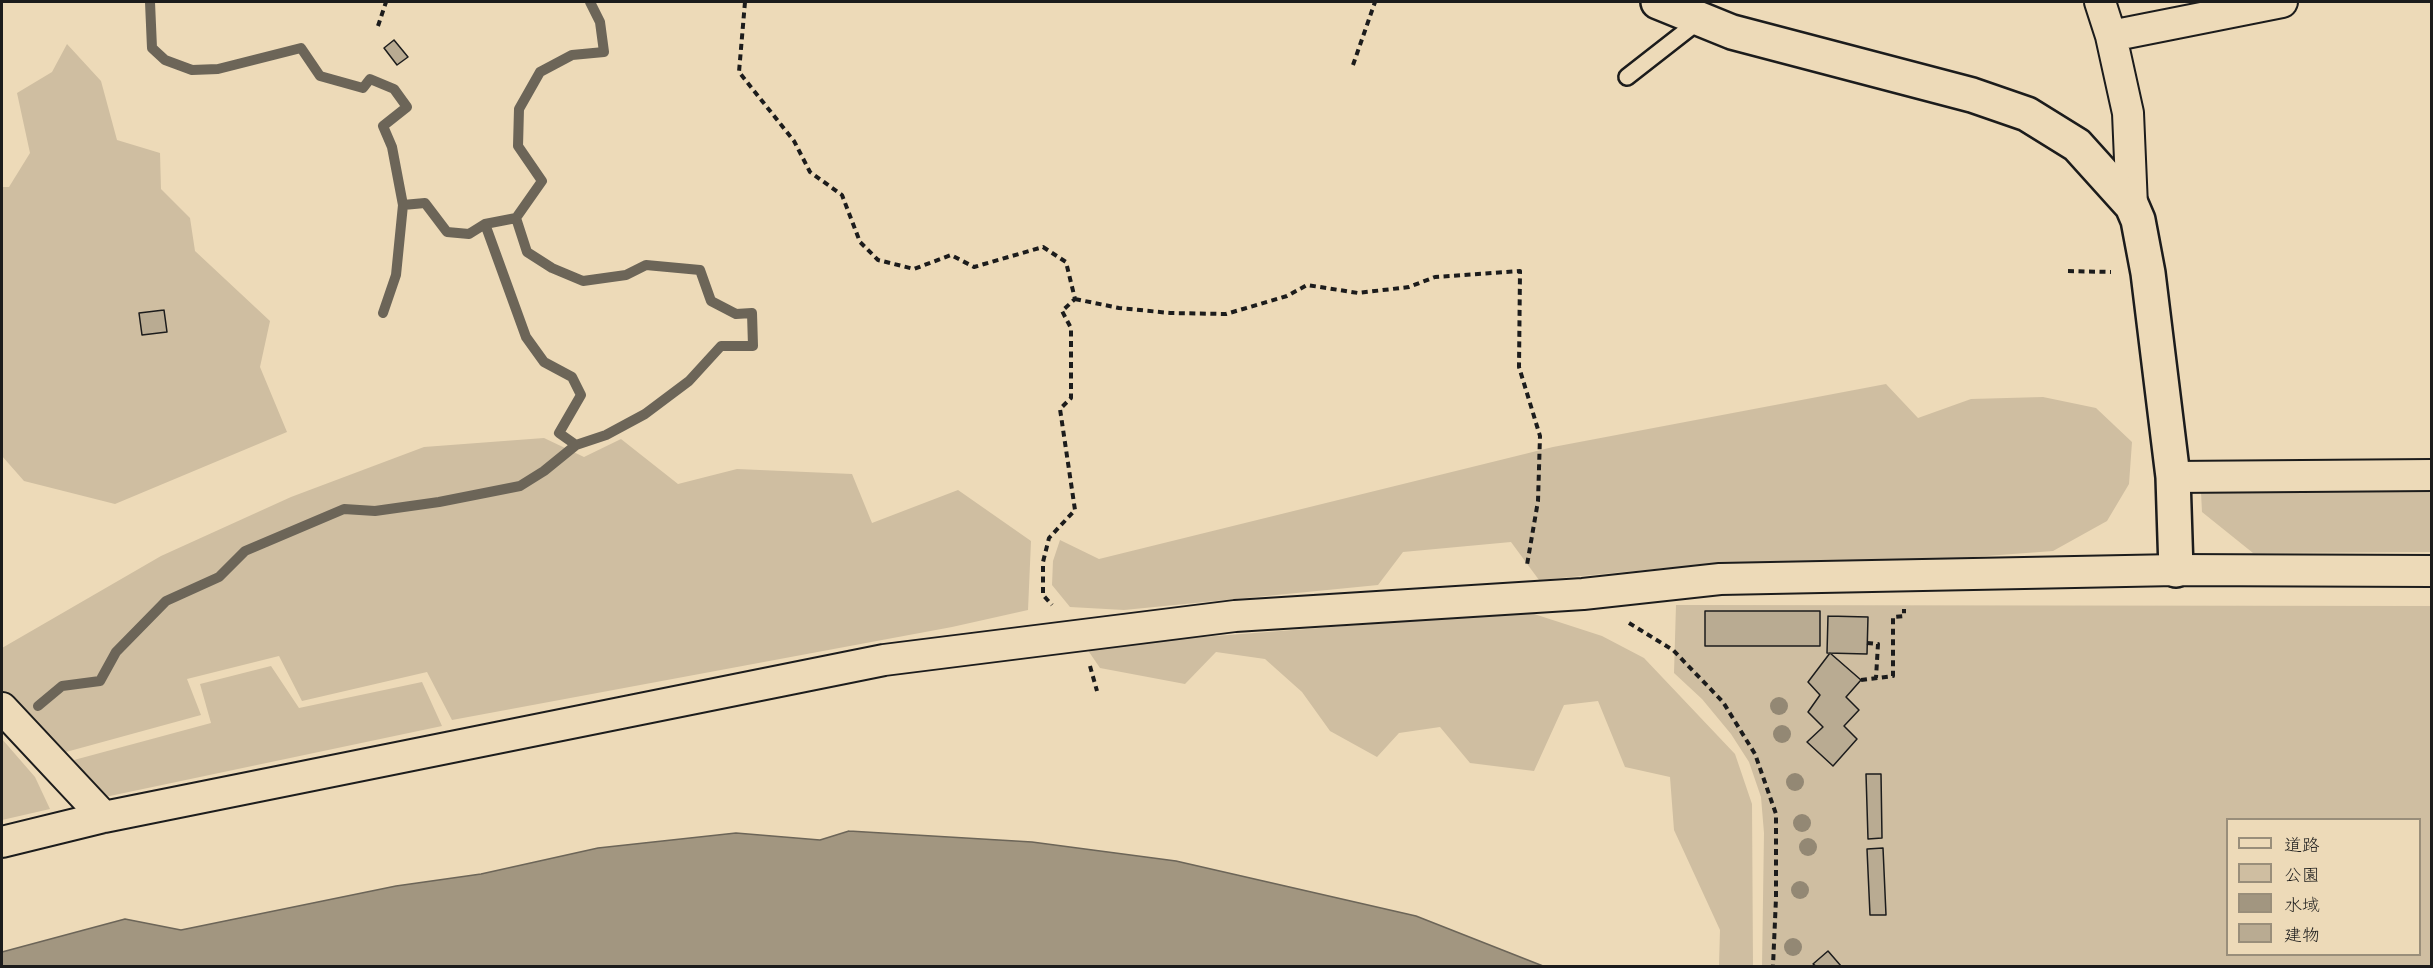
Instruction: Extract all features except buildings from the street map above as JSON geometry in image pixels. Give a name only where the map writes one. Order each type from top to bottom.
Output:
[{"type":"street","points":[[1658,2],[1732,32],[1972,95],[2026,114],[2077,145],[2132,206]]},
{"type":"street","points":[[2100,2],[2111,36],[2128,113],[2132,206],[2148,273],[2173,477],[2176,570]]},
{"type":"street","points":[[2111,36],[2282,2]]},
{"type":"street","points":[[2173,477],[2432,475]]},
{"type":"street","points":[[2,842],[104,817],[884,660],[1235,616],[1582,594],[1720,579],[2176,570],[2432,571]]},
{"type":"street","points":[[2,708],[104,817]]},
{"type":"lane","points":[[1628,77],[1700,20]]},
{"type":"path","points":[[378,26],[386,2]]},
{"type":"path","points":[[745,2],[739,72],[794,141],[810,172],[842,195],[860,242],[878,260],[914,269],[951,255],[974,267],[1043,247],[1066,262],[1075,299]]},
{"type":"path","points":[[1353,65],[1375,2]]},
{"type":"path","points":[[1075,299],[1119,308],[1170,313],[1226,314],[1287,296],[1307,285],[1358,293],[1409,287],[1435,277],[1520,271],[1518,366],[1540,436],[1538,501],[1522,598]]},
{"type":"path","points":[[2068,271],[2148,273]]},
{"type":"path","points":[[1075,299],[1062,310],[1071,328],[1071,398],[1060,409],[1075,510],[1049,538],[1043,562],[1043,595],[1078,635]]},
{"type":"path","points":[[1861,680],[1893,676],[1893,617],[1904,616],[1903,575]]},
{"type":"path","points":[[1582,594],[1673,650],[1723,702],[1755,754],[1776,814],[1773,966]]},
{"type":"path","points":[[1867,643],[1878,644],[1876,678]]},
{"type":"green space","points":[[67,44],[101,81],[117,140],[160,153],[161,189],[190,218],[195,251],[270,321],[260,367],[287,432],[115,504],[24,481],[2,456],[2,187],[9,187],[30,153],[17,93],[52,72]]},
{"type":"green space","points":[[1886,384],[1918,418],[1971,399],[2043,397],[2096,408],[2132,442],[2129,484],[2107,521],[2053,551],[1946,559],[1667,568],[1539,580],[1511,542],[1403,552],[1378,585],[1124,610],[1070,607],[1052,585],[1053,561],[1060,540],[1099,559],[1553,447]]},
{"type":"green space","points":[[544,438],[584,457],[621,439],[678,484],[737,469],[852,474],[872,523],[958,490],[1031,541],[1028,610],[952,627],[452,720],[427,672],[302,701],[279,656],[187,679],[201,715],[66,752],[2,692],[2,648],[161,556],[291,497],[424,447]]},
{"type":"green space","points":[[2431,490],[2431,552],[2253,553],[2202,512],[2201,492]]},
{"type":"green space","points":[[1676,605],[2431,606],[2431,966],[1762,966],[1764,833],[1761,797],[1749,762],[1731,734],[1702,699],[1674,673]]},
{"type":"green space","points":[[1528,612],[1602,636],[1644,658],[1735,754],[1752,804],[1753,966],[1719,966],[1720,930],[1674,830],[1670,777],[1625,767],[1598,701],[1564,705],[1534,771],[1470,763],[1440,727],[1399,733],[1377,757],[1330,731],[1302,692],[1265,659],[1216,652],[1185,684],[1100,668],[1085,646]]},
{"type":"green space","points":[[271,666],[299,708],[422,682],[442,726],[105,797],[74,760],[211,723],[200,684]]},
{"type":"green space","points":[[2,739],[35,777],[50,809],[2,820]]},
{"type":"water","points":[[849,831],[1032,842],[1176,861],[1416,916],[1543,966],[2,966],[2,952],[125,919],[181,930],[396,886],[481,874],[598,848],[736,833],[820,840]]},
{"type":"waterway","points":[[38,706],[62,686],[100,681],[116,652],[166,601],[219,577],[245,551],[344,509],[375,511],[439,502],[520,486],[544,471],[576,445],[606,435],[645,414],[689,381],[721,346],[753,346],[752,313],[736,314],[711,301],[700,270],[646,265],[626,275],[583,281],[552,268],[527,252],[516,218],[485,224],[469,234],[447,232],[425,203],[403,205],[392,147],[383,126],[407,107],[394,89],[370,79],[363,88],[320,76],[301,48],[218,69],[192,70],[165,60],[152,48],[150,2]]},
{"type":"waterway","points":[[516,218],[542,181],[518,146],[519,109],[540,72],[572,55],[604,52],[600,22],[590,2]]},
{"type":"waterway","points":[[383,313],[396,275],[403,205]]},
{"type":"waterway","points":[[485,224],[526,337],[544,362],[572,377],[581,395],[559,433],[576,445]]}]
